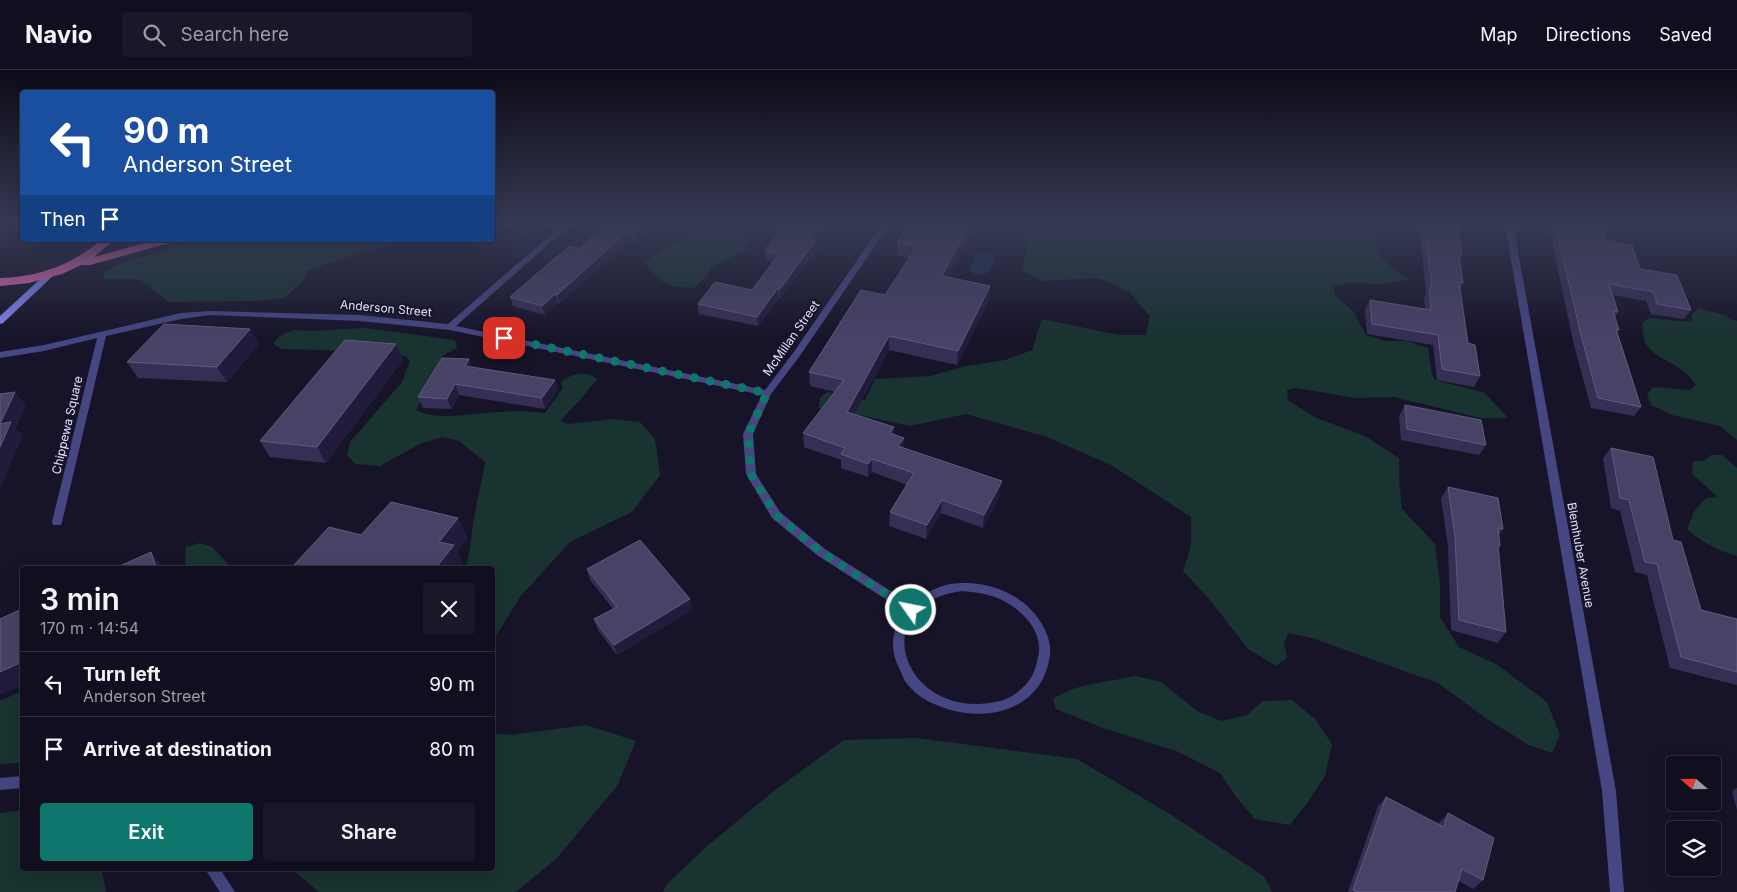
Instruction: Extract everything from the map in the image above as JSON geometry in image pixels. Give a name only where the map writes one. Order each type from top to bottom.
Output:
[{"type":"highway","points":[[67,268],[77,262]]},
{"type":"highway","points":[[0,282],[52,273],[88,262]]},
{"type":"main road","points":[[0,321],[52,273]]},
{"type":"street","points":[[450,327],[523,262]]},
{"type":"street","name":"McMillan Street","points":[[860,262],[796,355],[767,393],[748,434],[751,474],[776,515],[821,552],[911,610]]},
{"type":"street","name":"Blemhuber Avenue","points":[[1516,262],[1609,791],[1617,892]]},
{"type":"street","name":"Anderson Street","points":[[0,355],[44,348],[150,322],[210,313],[369,318],[450,327],[767,393]]},
{"type":"street","name":"Chippewa Square","points":[[57,522],[102,334]]},
{"type":"street","points":[[969,587],[992,590],[1012,600],[1029,614],[1040,632],[1045,651],[1042,671],[1030,689],[1018,698],[988,710],[962,709],[937,701],[917,687],[904,668],[898,648],[900,628],[911,610],[927,597],[946,589],[969,587]]},
{"type":"street","points":[[0,784],[20,782]]},
{"type":"street","points":[[213,871],[228,892]]},
{"type":"green space","points":[[123,262],[332,262],[309,270],[302,282],[284,298],[256,301],[169,302],[138,279],[103,279],[104,272]]},
{"type":"green space","points":[[644,262],[721,262],[712,267],[707,276],[694,288],[670,285],[656,275]]},
{"type":"green space","points":[[1024,262],[1386,262],[1409,279],[1384,284],[1350,283],[1333,286],[1336,296],[1353,311],[1366,335],[1386,341],[1407,341],[1428,348],[1432,374],[1435,380],[1485,393],[1508,418],[1481,418],[1394,397],[1356,398],[1297,388],[1287,390],[1288,400],[1314,417],[1365,436],[1399,458],[1402,509],[1435,544],[1440,584],[1440,617],[1459,647],[1496,664],[1547,702],[1560,735],[1552,753],[1529,745],[1487,719],[1438,683],[1312,638],[1289,633],[1284,642],[1287,658],[1276,666],[1248,649],[1210,600],[1183,571],[1191,546],[1191,517],[1111,465],[1047,437],[966,414],[910,426],[855,414],[836,415],[819,408],[820,397],[828,392],[865,400],[875,379],[930,376],[966,366],[1005,360],[1032,350],[1042,319],[1119,335],[1146,335],[1150,316],[1129,292],[1098,278],[1042,281],[1022,270]]},
{"type":"green space","points":[[1698,308],[1724,315],[1737,321],[1737,440],[1720,426],[1672,415],[1651,405],[1647,394],[1653,387],[1690,390],[1696,385],[1689,376],[1661,358],[1646,345],[1643,335],[1643,322],[1649,318],[1691,322],[1692,315]]},
{"type":"green space","points":[[364,328],[455,340],[457,348],[442,356],[437,372],[416,410],[435,416],[509,411],[545,413],[563,388],[561,382],[570,376],[579,374],[592,376],[597,379],[560,421],[568,424],[613,419],[640,422],[655,439],[660,475],[632,512],[570,542],[520,597],[495,638],[495,566],[466,566],[485,462],[459,441],[442,437],[420,444],[380,466],[355,464],[347,455],[350,442],[402,382],[410,361],[405,356],[361,351],[281,349],[273,343],[280,336],[293,330],[312,331]]},
{"type":"green space","points":[[1711,455],[1722,455],[1737,468],[1737,556],[1710,546],[1687,529],[1695,510],[1706,498],[1718,497],[1692,474],[1693,461],[1704,461]]},
{"type":"green space","points":[[200,543],[212,547],[230,566],[186,566],[186,547]]},
{"type":"green space","points":[[1136,676],[1161,682],[1197,711],[1221,721],[1247,715],[1263,701],[1292,700],[1316,720],[1332,744],[1325,776],[1290,825],[1255,819],[1236,797],[1221,774],[1179,752],[1103,728],[1056,709],[1053,699],[1062,694],[1082,686]]},
{"type":"green space","points":[[20,692],[20,763],[0,764],[0,701]]},
{"type":"green space","points":[[586,725],[636,741],[617,786],[557,858],[516,892],[319,892],[294,871],[495,871],[495,733],[511,735]]},
{"type":"green space","points":[[917,738],[1077,759],[1173,816],[1265,877],[1272,892],[663,892],[666,885],[706,847],[775,790],[844,740]]},
{"type":"green space","points":[[20,810],[20,871],[102,871],[106,892],[0,892],[0,813]]},
{"type":"water","points":[[973,262],[994,262],[988,273],[975,275],[969,270]]},
{"type":"building","points":[[550,262],[593,262],[542,306],[510,297]]},
{"type":"building","points":[[773,262],[800,262],[757,317],[698,304],[715,282],[752,290]]},
{"type":"building","points":[[906,262],[949,262],[942,276],[990,286],[958,351],[889,336],[847,412],[894,427],[890,433],[904,438],[898,446],[1002,481],[984,515],[942,500],[927,525],[890,512],[914,473],[872,459],[868,464],[841,454],[845,448],[803,433],[844,380],[809,372],[861,290],[885,295]]},
{"type":"building","points":[[1429,262],[1460,262],[1463,283],[1459,282],[1468,343],[1475,345],[1480,376],[1442,369],[1438,335],[1372,324],[1370,300],[1431,310],[1429,288],[1432,288]]},
{"type":"building","points":[[1564,262],[1638,262],[1640,269],[1677,275],[1691,310],[1657,304],[1653,292],[1609,284],[1618,312],[1613,311],[1619,330],[1616,329],[1641,407],[1598,398]]},
{"type":"building","points":[[164,324],[250,329],[217,367],[127,362]]},
{"type":"building","points":[[345,340],[396,344],[317,447],[260,441]]},
{"type":"building","points":[[442,358],[469,359],[465,366],[555,380],[542,398],[455,384],[447,399],[418,397]]},
{"type":"building","points":[[15,392],[0,424],[0,394]]},
{"type":"building","points":[[1405,405],[1481,420],[1486,445],[1407,429]]},
{"type":"building","points":[[11,422],[0,447],[0,424]]},
{"type":"building","points":[[1611,448],[1653,457],[1673,540],[1681,542],[1701,610],[1737,619],[1737,672],[1681,657],[1657,564],[1645,562],[1629,500],[1620,498]]},
{"type":"building","points":[[1448,487],[1498,498],[1503,529],[1498,528],[1500,546],[1498,546],[1506,632],[1459,620],[1455,536]]},
{"type":"building","points":[[391,502],[458,518],[439,542],[454,545],[437,566],[293,566],[329,527],[361,535]]},
{"type":"building","points":[[640,540],[690,599],[614,645],[594,619],[617,607],[587,569]]},
{"type":"building","points":[[151,552],[156,566],[120,566]]},
{"type":"building","points":[[20,610],[20,663],[0,672],[0,619]]},
{"type":"building","points":[[1386,797],[1444,827],[1448,813],[1494,838],[1483,880],[1462,869],[1455,892],[1357,892],[1353,890]]},
{"type":"route","points":[[504,338],[767,393],[748,434],[751,474],[776,515],[821,552],[911,610]]}]
